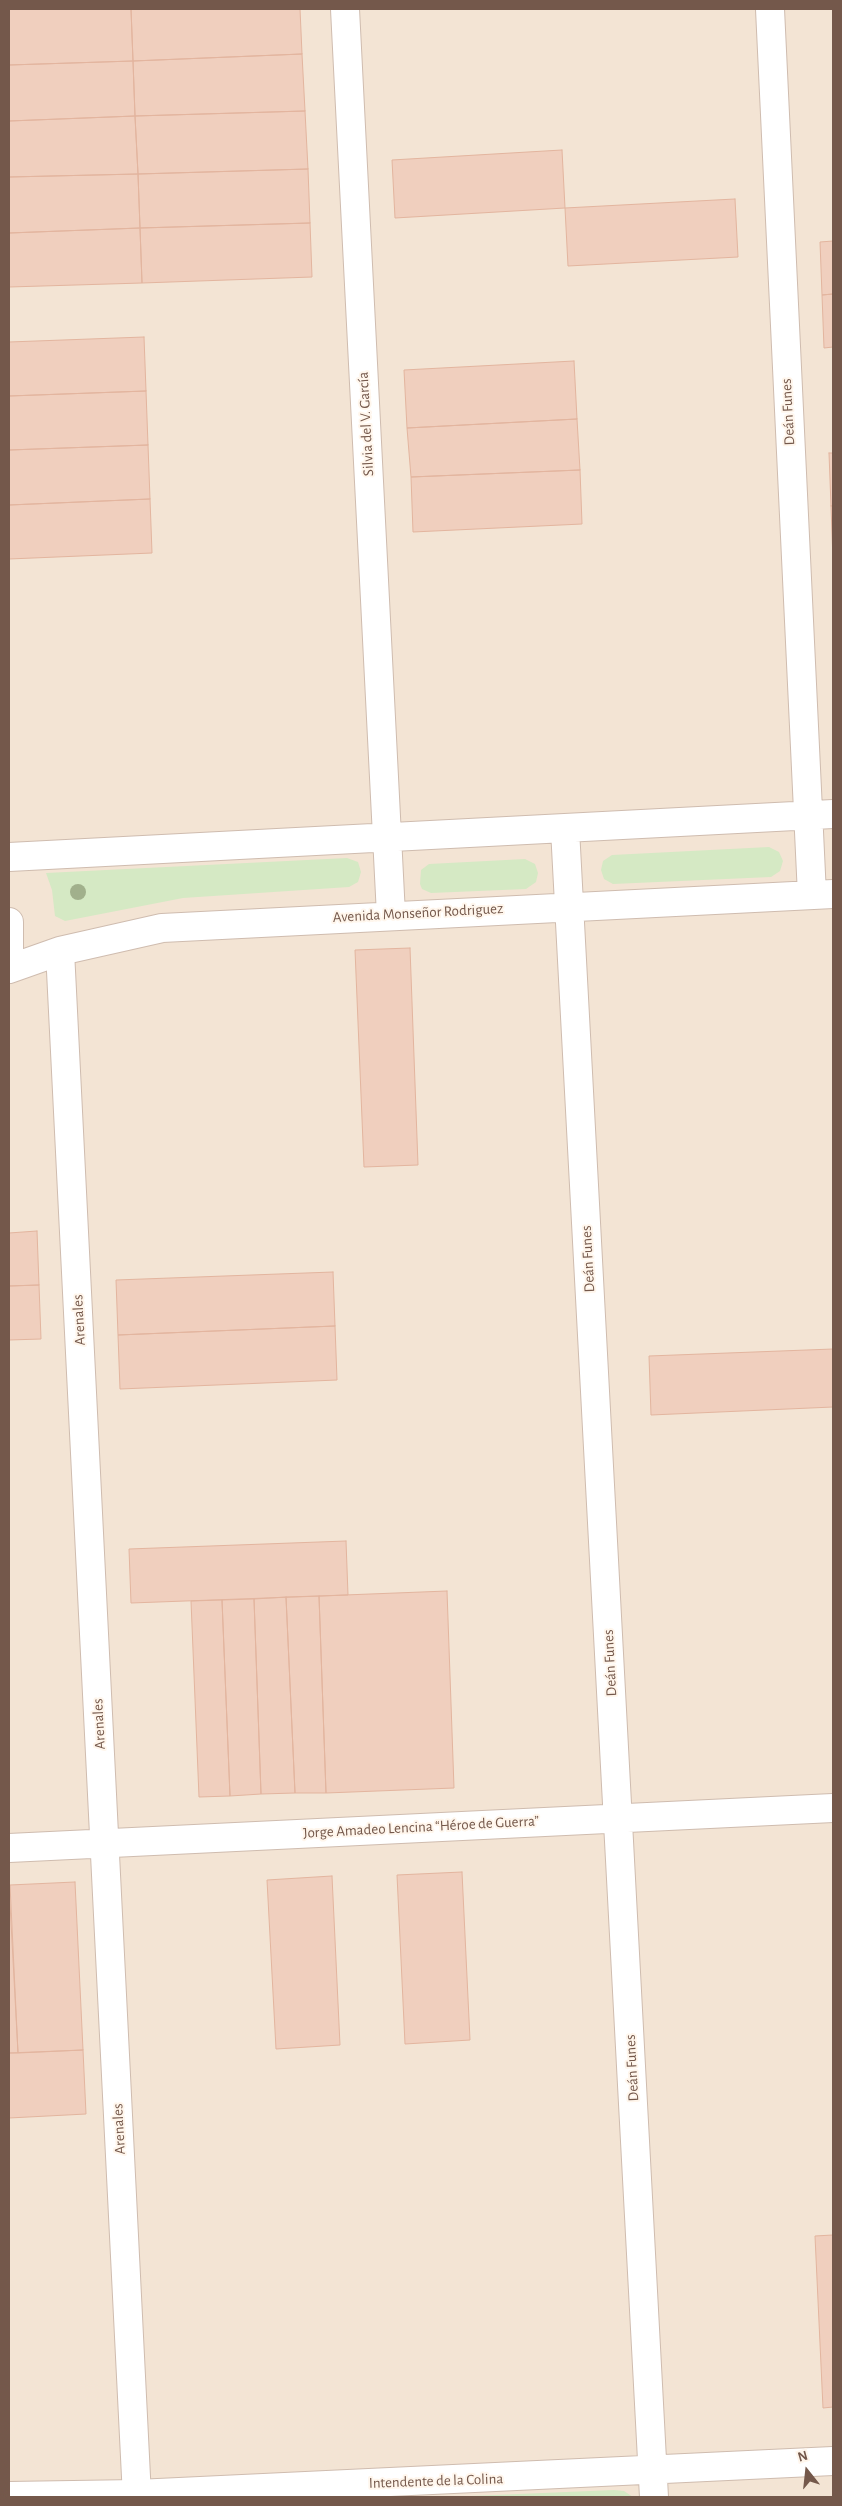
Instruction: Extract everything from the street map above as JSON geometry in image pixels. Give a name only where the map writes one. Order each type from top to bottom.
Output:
[{"type":"street","name":"Silvia del V. García","points":[[345,9],[390,915]]},
{"type":"street","name":"Deán Funes","points":[[770,9],[806,815],[822,894]]},
{"type":"street","points":[[9,857],[833,814]]},
{"type":"street","name":"Deán Funes","points":[[565,829],[654,2484]]},
{"type":"street","name":"Avenida Monseñor Rodriguez","points":[[9,969],[60,951],[162,928],[822,894]]},
{"type":"street","points":[[9,922],[9,953]]},
{"type":"street","name":"Arenales","points":[[60,951],[137,2495]]},
{"type":"street","name":"Jorge Amadeo Lencina “Héroe de Guerra”","points":[[9,1848],[833,1808]]},
{"type":"street","name":"Intendente de la Colina","points":[[9,2496],[654,2484],[833,2461]]},
{"type":"shaded area","points":[[9,9],[833,9],[833,2497],[9,2497]]},
{"type":"green space","points":[[769,847],[779,852],[783,861],[780,871],[771,877],[613,884],[604,879],[601,870],[603,861],[612,855]]},
{"type":"green space","points":[[347,858],[358,862],[361,872],[358,882],[349,887],[183,898],[65,921],[55,916],[52,890],[46,873]]},
{"type":"green space","points":[[525,859],[535,864],[538,873],[536,882],[526,889],[431,893],[422,889],[420,884],[421,870],[429,864]]},
{"type":"green space","points":[[624,2491],[633,2497],[447,2497]]},
{"type":"building","points":[[9,9],[131,9],[133,61],[9,65]]},
{"type":"building","points":[[131,9],[300,9],[302,54],[133,61]]},
{"type":"building","points":[[302,54],[305,111],[135,116],[133,61]]},
{"type":"building","points":[[133,61],[135,116],[9,121],[9,65]]},
{"type":"building","points":[[305,111],[308,169],[138,174],[135,116]]},
{"type":"building","points":[[135,116],[138,174],[9,177],[9,121]]},
{"type":"building","points":[[562,150],[565,208],[395,218],[392,160]]},
{"type":"building","points":[[308,169],[310,223],[140,228],[138,174]]},
{"type":"building","points":[[138,174],[140,228],[9,233],[9,177]]},
{"type":"building","points":[[735,199],[738,257],[568,266],[565,208]]},
{"type":"building","points":[[310,223],[312,277],[142,283],[140,228]]},
{"type":"building","points":[[140,228],[142,283],[9,287],[9,233]]},
{"type":"building","points":[[833,241],[833,294],[822,295],[820,242]]},
{"type":"building","points":[[833,294],[833,347],[824,348],[822,295]]},
{"type":"building","points":[[144,337],[146,391],[9,396],[9,342]]},
{"type":"building","points":[[574,361],[577,419],[407,428],[404,370]]},
{"type":"building","points":[[146,391],[148,445],[9,450],[9,396]]},
{"type":"building","points":[[577,419],[580,470],[411,477],[407,428]]},
{"type":"building","points":[[148,445],[150,499],[9,505],[9,450]]},
{"type":"building","points":[[829,453],[833,453],[833,506],[831,506]]},
{"type":"building","points":[[580,470],[582,524],[413,532],[411,477]]},
{"type":"building","points":[[150,499],[152,553],[9,559],[9,505]]},
{"type":"building","points":[[831,506],[833,506],[833,561]]},
{"type":"building","points":[[410,948],[418,1165],[364,1167],[355,950]]},
{"type":"building","points":[[37,1231],[39,1285],[9,1286],[9,1233]]},
{"type":"building","points":[[333,1272],[335,1326],[118,1335],[116,1280]]},
{"type":"building","points":[[39,1285],[41,1339],[9,1340],[9,1286]]},
{"type":"building","points":[[335,1326],[337,1380],[120,1389],[118,1335]]},
{"type":"building","points":[[833,1349],[833,1407],[651,1415],[649,1356]]},
{"type":"building","points":[[346,1541],[348,1595],[131,1603],[129,1549]]},
{"type":"building","points":[[447,1591],[454,1788],[326,1793],[319,1596]]},
{"type":"building","points":[[319,1596],[326,1793],[295,1793],[286,1597]]},
{"type":"building","points":[[286,1597],[295,1793],[261,1794],[254,1599]]},
{"type":"building","points":[[254,1599],[261,1794],[230,1796],[222,1600]]},
{"type":"building","points":[[222,1600],[230,1796],[199,1797],[191,1601]]},
{"type":"building","points":[[462,1872],[470,2040],[405,2044],[397,1875]]},
{"type":"building","points":[[332,1876],[340,2045],[276,2049],[267,1880]]},
{"type":"building","points":[[75,1882],[83,2050],[18,2053],[10,1885]]},
{"type":"building","points":[[9,1885],[18,2053],[9,2053]]},
{"type":"building","points":[[83,2050],[86,2114],[9,2118],[9,2053]]},
{"type":"building","points":[[833,2235],[833,2407],[823,2408],[815,2236]]}]
